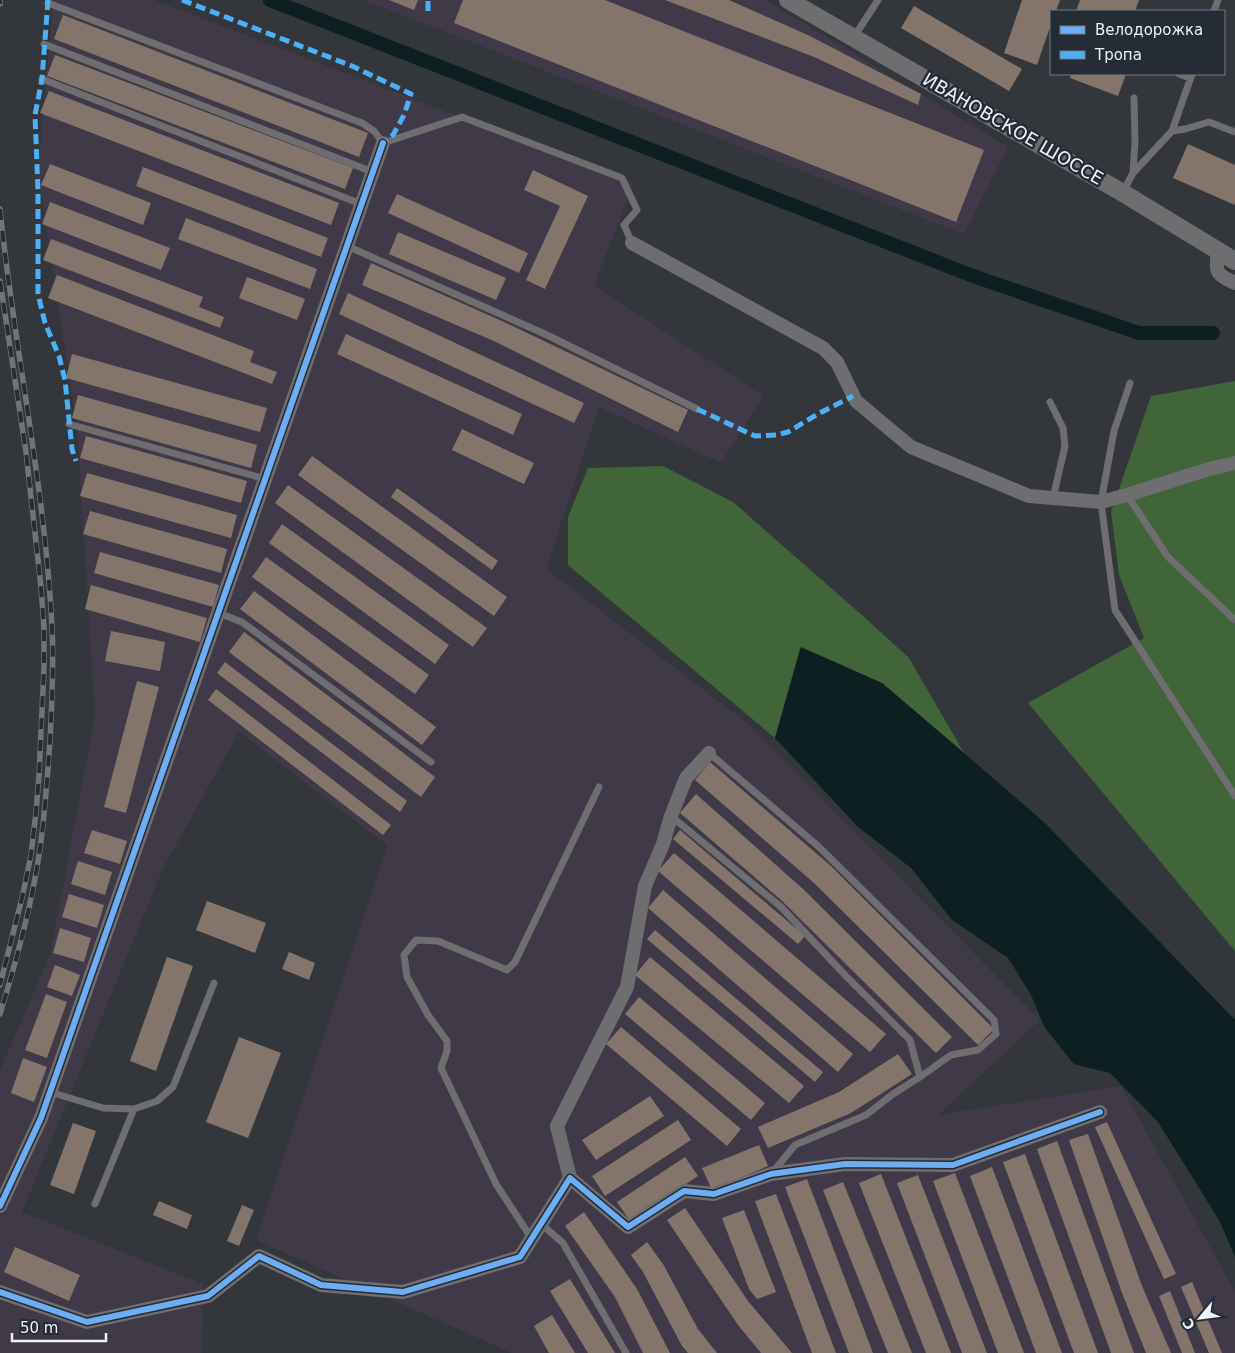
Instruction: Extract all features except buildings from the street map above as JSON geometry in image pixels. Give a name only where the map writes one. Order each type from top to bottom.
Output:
[{"type":"street","name":"ИВАНОВСКОЕ ШОССЕ","points":[[788,0],[1123,193],[1235,261]]},
{"type":"street","points":[[0,1206],[41,1118],[383,143]]},
{"type":"street","points":[[632,243],[823,348],[836,362],[856,401],[911,447],[1029,496],[1101,502],[1209,469],[1235,463]]},
{"type":"street","points":[[1218,250],[1216,269],[1220,276],[1235,283]]},
{"type":"street","points":[[709,753],[686,778],[671,816],[663,844],[645,886],[626,987],[557,1126],[570,1178],[628,1227],[684,1191],[714,1194],[771,1174],[845,1164],[953,1165],[1100,1112]]},
{"type":"street","points":[[0,1292],[88,1322],[208,1296],[260,1256],[320,1285],[403,1292],[520,1257],[570,1178]]},
{"type":"lane","points":[[854,37],[878,0]]},
{"type":"lane","points":[[48,3],[362,123],[374,131],[383,143],[462,118],[622,178],[636,210],[624,224],[632,243]]},
{"type":"lane","points":[[44,44],[373,172]]},
{"type":"lane","points":[[1123,193],[1133,173],[1172,130],[1191,76]]},
{"type":"lane","points":[[42,79],[361,204]]},
{"type":"lane","points":[[1133,173],[1135,142],[1134,98]]},
{"type":"lane","points":[[1172,130],[1185,129],[1208,122],[1235,132]]},
{"type":"lane","points":[[347,246],[545,334],[697,408]]},
{"type":"lane","points":[[1130,383],[1114,432],[1101,502],[1114,610],[1235,796]]},
{"type":"lane","points":[[1050,402],[1063,428],[1065,446],[1053,498]]},
{"type":"lane","points":[[69,424],[265,479]]},
{"type":"lane","points":[[1127,495],[1168,557],[1235,620]]},
{"type":"lane","points":[[218,613],[242,622],[431,762]]},
{"type":"lane","points":[[709,753],[818,846],[994,1020],[996,1034],[978,1050],[951,1055],[893,1094],[866,1115],[795,1145],[771,1174]]},
{"type":"lane","points":[[532,1239],[496,1184],[441,1068],[447,1041],[428,1015],[407,977],[404,955],[416,940],[438,941],[507,970],[514,962],[598,787]]},
{"type":"lane","points":[[671,816],[781,907],[910,1040],[920,1077]]},
{"type":"lane","points":[[50,1092],[104,1108],[134,1109],[156,1101],[173,1087],[214,983]]},
{"type":"lane","points":[[95,1204],[134,1109]]},
{"type":"lane","points":[[541,1224],[563,1243],[626,1353]]},
{"type":"shaded area","points":[[53,0],[154,0],[634,183],[594,285],[763,396],[721,463],[599,407],[546,569],[747,723],[1040,1020],[938,1115],[1121,1086],[1235,1292],[1235,1353],[512,1353],[256,1240],[387,845],[239,732],[163,868],[22,1212],[203,1284],[202,1353],[0,1353],[0,1071],[50,955],[95,716],[77,426],[38,170]]},
{"type":"shaded area","points":[[364,0],[765,0],[1008,147],[964,234]]},
{"type":"shaded area","points":[[801,647],[882,683],[964,753],[1045,823],[1235,1020],[1235,1257],[1219,1220],[1158,1122],[1110,1073],[1074,1064],[1045,1028],[1031,995],[1008,958],[952,920],[911,868],[858,827],[775,738]]},
{"type":"green space","points":[[1235,381],[1235,951],[1028,703],[1144,638],[1119,575],[1111,512],[1151,396]]},
{"type":"green space","points":[[663,466],[733,502],[909,658],[964,753],[882,683],[800,648],[775,738],[568,565],[568,517],[588,468]]},
{"type":"waterway","points":[[270,0],[973,276],[1139,333],[1213,333]]},
{"type":"railway","points":[[0,209],[43,522],[53,656],[46,798],[36,875],[17,955],[0,1014]]},
{"type":"railway","points":[[0,281],[26,452],[44,628],[39,776],[31,855],[0,985]]},
{"type":"marked path","points":[[48,0],[42,79],[35,115],[38,191],[38,294],[45,323],[59,356],[65,380],[72,449],[76,461]]},
{"type":"marked path","points":[[182,0],[352,66],[411,94],[404,115],[393,135],[383,143]]},
{"type":"marked path","points":[[428,0],[428,11]]},
{"type":"marked path","points":[[697,409],[755,436],[777,435],[788,432],[853,396]]},
{"type":"cycle path","points":[[0,1206],[41,1118],[383,143]]},
{"type":"cycle path","points":[[0,1292],[87,1322],[208,1296],[259,1256],[321,1285],[403,1292],[520,1257],[570,1178],[628,1227],[684,1191],[714,1194],[771,1174],[845,1164],[953,1165],[1100,1112]]}]
